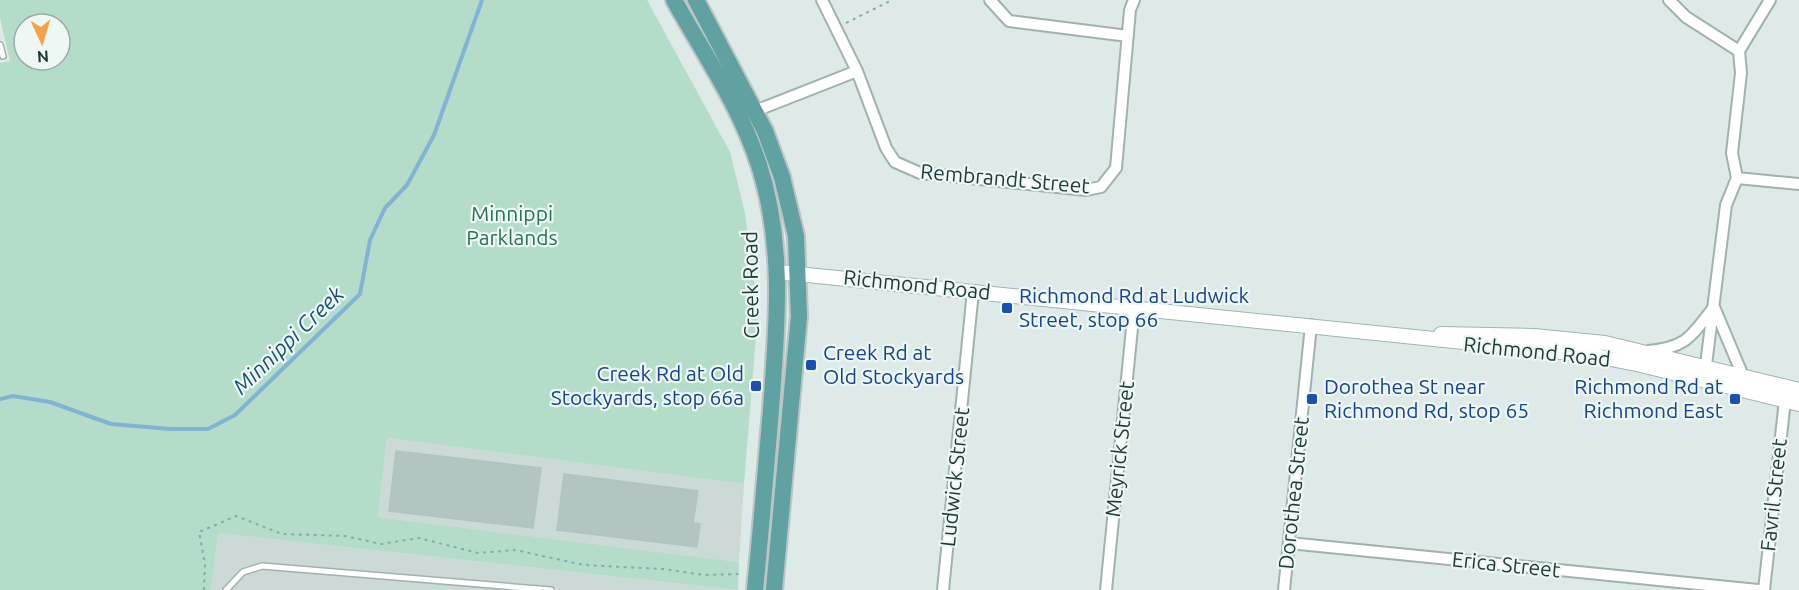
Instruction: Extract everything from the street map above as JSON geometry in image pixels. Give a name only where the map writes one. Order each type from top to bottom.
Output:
[{"type":"main road","name":"Creek Road","points":[[674,0],[729,96],[750,141],[771,214],[778,272],[776,334],[755,590]]},
{"type":"main road","points":[[696,0],[755,111],[774,154],[788,198],[800,273],[798,336],[774,590]]},
{"type":"main road","name":"Richmond Road","points":[[778,272],[1311,325],[1414,336],[1453,343],[1644,358],[1706,366],[1799,390]]},
{"type":"main road","name":"Richmond Road","points":[[1414,336],[1448,333],[1565,339],[1567,346],[1628,355],[1638,360],[1644,358],[1704,380],[1799,404]]},
{"type":"street","name":"Rembrandt Street","points":[[822,0],[857,71],[886,148],[895,162],[906,169],[920,173],[1086,190],[1101,187],[1116,168],[1128,36],[1134,0]]},
{"type":"street","points":[[990,0],[1009,21],[1128,36]]},
{"type":"street","points":[[1669,0],[1686,17],[1739,51]]},
{"type":"street","points":[[1704,380],[1726,206],[1737,178],[1732,153],[1741,73],[1739,51],[1770,0]]},
{"type":"street","points":[[755,111],[857,71]]},
{"type":"street","points":[[1737,178],[1799,184]]},
{"type":"street","name":"Ludwick Street","points":[[943,590],[973,291]]},
{"type":"street","points":[[1644,358],[1683,344],[1714,306]]},
{"type":"street","points":[[1714,306],[1743,376]]},
{"type":"street","name":"Meyrick Street","points":[[1106,590],[1134,308]]},
{"type":"street","name":"Dorothea Street","points":[[1284,590],[1311,325]]},
{"type":"street","name":"Favril Street","points":[[1764,590],[1785,400]]},
{"type":"street","name":"Erica Street","points":[[1289,543],[1758,590]]},
{"type":"lane","points":[[0,45],[3,56]]},
{"type":"lane","points":[[226,590],[243,572],[262,566],[551,590]]},
{"type":"path","points":[[836,28],[892,0]]},
{"type":"path","points":[[204,590],[205,564],[199,532],[236,516],[282,534],[345,536],[381,544],[418,538],[478,553],[515,550],[584,565],[663,569],[704,575],[741,574]]},
{"type":"shaded area","points":[[387,438],[744,484],[739,562],[378,517]]},
{"type":"shaded area","points":[[218,533],[737,590],[211,590]]},
{"type":"green space","name":"Minnippi Parklands","points":[[0,0],[647,0],[730,152],[745,213],[758,311],[744,484],[387,438],[378,517],[739,562],[738,590],[218,533],[211,590],[0,590],[0,63],[10,61],[0,18]]},
{"type":"building","points":[[396,451],[541,468],[533,528],[389,511]]},
{"type":"building","points":[[564,474],[698,491],[693,523],[700,524],[697,547],[557,530]]},
{"type":"waterway","name":"Minnippi Creek","points":[[0,399],[13,396],[50,402],[111,424],[171,429],[208,429],[235,415],[360,294],[370,240],[385,208],[407,185],[434,135],[482,0]]},
{"type":"place","name":"Richmond Rd at Ludwick Street, stop 66","points":[[1007,308]]},
{"type":"place","name":"Creek Rd at Old Stockyards","points":[[811,365]]},
{"type":"place","name":"Creek Rd at Old Stockyards, stop 66a","points":[[756,386]]},
{"type":"place","name":"Dorothea St near Richmond Rd, stop 65","points":[[1312,399]]},
{"type":"place","name":"Richmond Rd at Richmond East","points":[[1735,399]]}]
